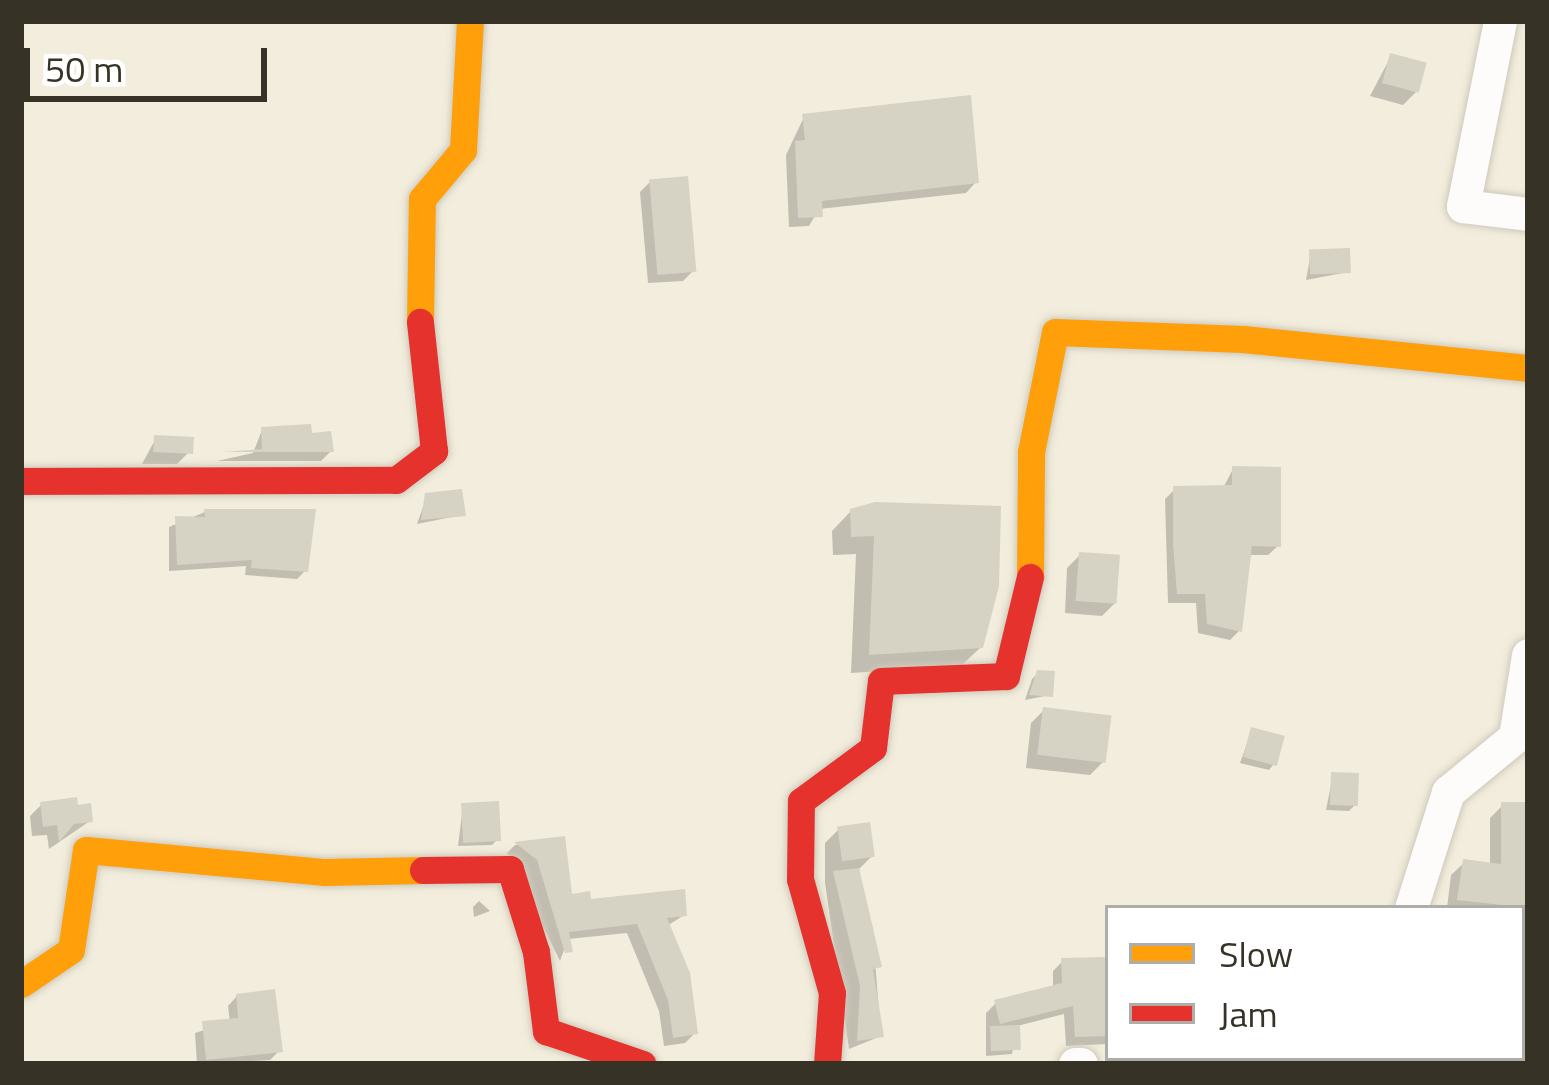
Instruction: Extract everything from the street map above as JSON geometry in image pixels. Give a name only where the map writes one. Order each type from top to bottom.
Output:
[{"type":"street","points":[[21,481],[396,480],[434,451],[420,325],[422,199],[463,151],[470,21]]},
{"type":"street","points":[[1500,21],[1463,206],[1528,214]]},
{"type":"street","points":[[827,1064],[832,993],[800,879],[801,801],[873,748],[881,681],[1006,676],[1030,578],[1031,452],[1055,332],[1243,339],[1528,368]]},
{"type":"street","points":[[1412,905],[1448,792],[1515,737],[1528,655]]},
{"type":"street","points":[[21,984],[71,950],[86,850],[326,872],[510,869],[536,952],[546,1030],[643,1064]]},
{"type":"building","points":[[1390,53],[1427,63],[1419,93],[1382,83]]},
{"type":"building","points":[[971,95],[979,183],[822,201],[823,217],[798,218],[795,141],[805,140],[802,114]]},
{"type":"building","points":[[688,176],[696,272],[658,275],[649,179]]},
{"type":"building","points":[[1350,248],[1351,273],[1310,274],[1309,249]]},
{"type":"building","points":[[311,424],[312,433],[331,431],[334,452],[222,452],[262,449],[261,427]]},
{"type":"building","points":[[154,435],[194,437],[193,454],[153,452]]},
{"type":"building","points":[[1232,466],[1281,467],[1281,547],[1252,546],[1242,632],[1207,624],[1205,594],[1177,594],[1173,544],[1173,486],[1232,485]]},
{"type":"building","points":[[462,489],[466,516],[421,520],[425,493]]},
{"type":"building","points":[[875,502],[1001,506],[999,586],[983,648],[869,655],[874,536],[851,537],[850,509]]},
{"type":"building","points":[[204,509],[316,509],[308,572],[251,568],[252,560],[177,565],[175,516],[205,517]]},
{"type":"building","points":[[1079,552],[1120,555],[1116,604],[1076,601]]},
{"type":"building","points":[[1037,670],[1055,671],[1053,697],[1029,695]]},
{"type":"building","points":[[1043,707],[1111,715],[1106,763],[1037,755]]},
{"type":"building","points":[[1251,727],[1285,736],[1277,766],[1243,757]]},
{"type":"building","points":[[1331,772],[1359,773],[1358,806],[1330,805]]},
{"type":"building","points":[[77,797],[78,805],[91,803],[93,822],[74,824],[59,842],[57,825],[43,827],[40,802]]},
{"type":"building","points":[[499,801],[501,841],[463,843],[461,803]]},
{"type":"building","points":[[1501,802],[1528,802],[1528,908],[1457,900],[1463,859],[1501,864]]},
{"type":"building","points":[[870,822],[875,857],[842,861],[837,827]]},
{"type":"building","points":[[565,836],[572,894],[590,891],[591,899],[685,889],[687,916],[667,918],[690,973],[698,1034],[673,1038],[668,1000],[637,924],[569,932],[573,952],[565,953],[537,860],[514,842]]},
{"type":"building","points":[[859,868],[882,967],[873,969],[884,1037],[857,1041],[860,986],[833,871]]},
{"type":"building","points":[[1105,957],[1105,1036],[1075,1037],[1073,1006],[1000,1024],[994,1000],[1062,983],[1061,958]]},
{"type":"building","points":[[275,989],[283,1052],[206,1060],[202,1021],[238,1018],[236,994]]},
{"type":"building","points":[[1020,1025],[1021,1050],[991,1051],[990,1026]]},
{"type":"traffic: slow","points":[[420,322],[422,199],[463,150],[470,21]]},
{"type":"traffic: slow","points":[[1030,577],[1031,452],[1055,332],[1243,339],[1528,368]]},
{"type":"traffic: slow","points":[[21,984],[71,950],[86,850],[325,872],[423,870]]},
{"type":"traffic: jam","points":[[21,481],[396,480],[434,451],[420,322]]},
{"type":"traffic: jam","points":[[827,1064],[832,993],[800,879],[801,801],[873,748],[881,681],[1006,676],[1030,577]]},
{"type":"traffic: jam","points":[[423,870],[510,869],[536,952],[546,1031],[643,1064]]}]
